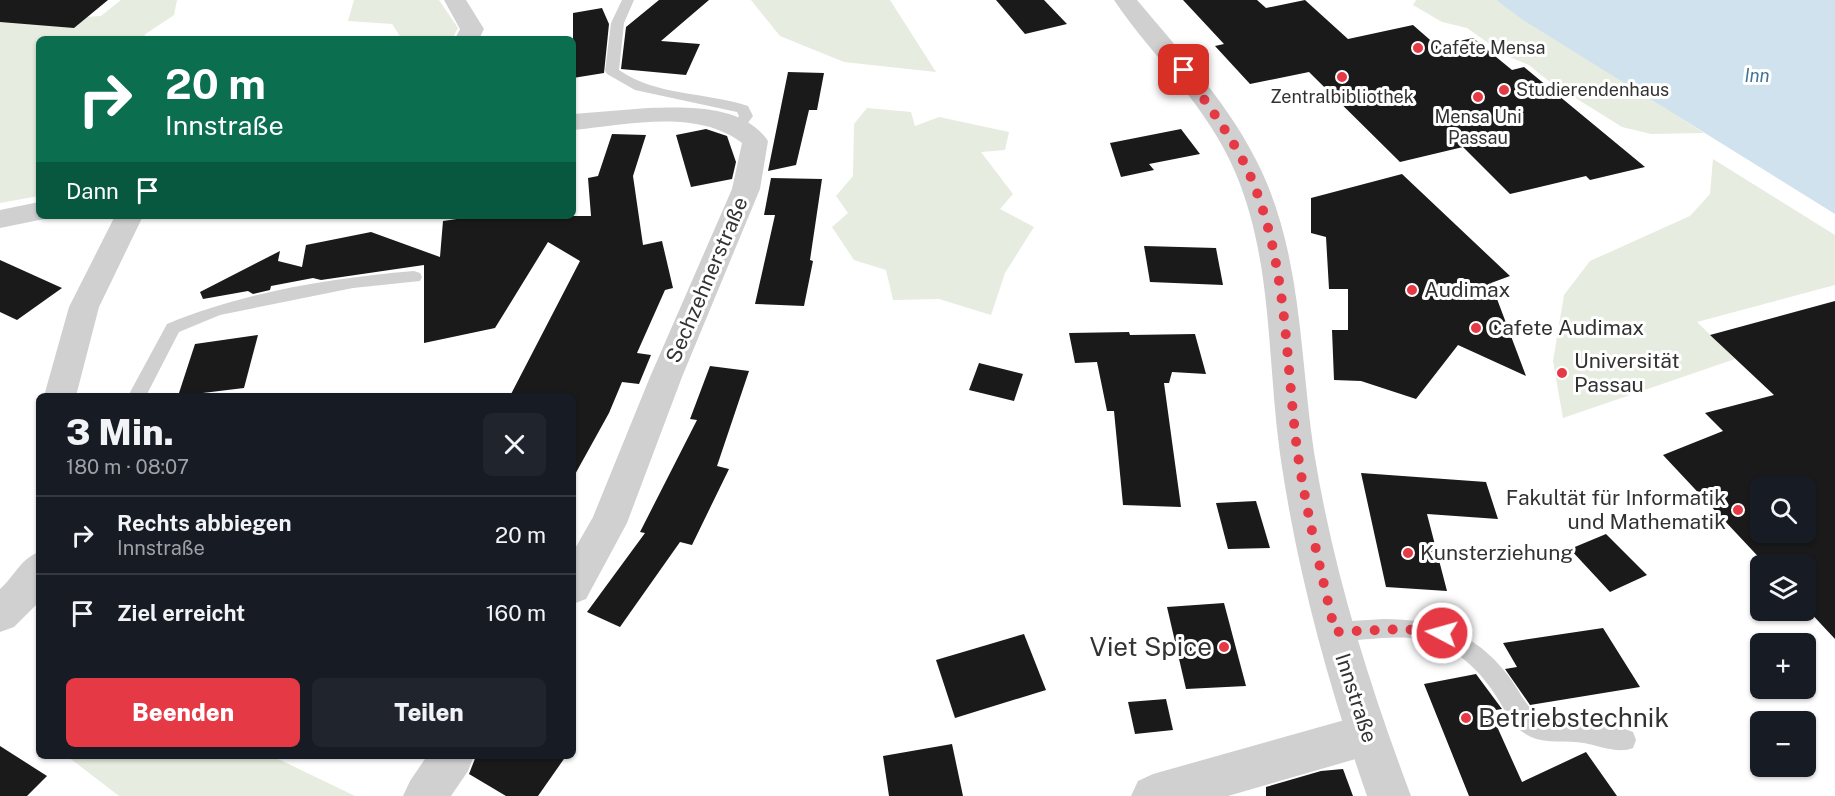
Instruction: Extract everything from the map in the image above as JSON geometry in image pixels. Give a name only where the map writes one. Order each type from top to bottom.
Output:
[{"type":"street","points":[[455,0],[472,29],[468,36]]},
{"type":"street","name":"Innstraße","points":[[1125,0],[1184,70],[1216,117],[1248,171],[1262,208],[1281,294],[1298,451],[1309,520],[1335,632],[1366,735],[1389,796]]},
{"type":"street","points":[[576,122],[694,116],[718,119],[737,128]]},
{"type":"street","name":"Sechzehnerstraße","points":[[576,582],[609,523],[666,376],[746,189],[755,141],[737,128]]},
{"type":"street","points":[[0,219],[36,212]]},
{"type":"street","points":[[61,393],[84,307],[128,219]]},
{"type":"street","points":[[0,614],[24,592],[36,574]]},
{"type":"street","points":[[1153,796],[1366,735]]},
{"type":"street","points":[[425,796],[451,759]]},
{"type":"lane","points":[[628,0],[624,4],[616,32],[612,71],[622,81],[743,109],[746,116],[737,128]]},
{"type":"lane","points":[[139,393],[173,328],[217,310],[353,282],[414,277]]},
{"type":"lane","points":[[1335,632],[1403,629],[1442,633],[1471,649],[1500,682],[1518,715],[1538,729],[1563,729],[1625,740]]},
{"type":"shaded area","points":[[121,0],[177,0],[174,15],[144,35],[146,36],[36,36],[36,197],[0,203],[0,22],[101,16]]},
{"type":"shaded area","points":[[354,0],[439,0],[458,28],[454,36],[400,36],[392,24],[348,21]]},
{"type":"shaded area","points":[[751,0],[890,0],[936,72],[844,62],[780,36]]},
{"type":"shaded area","points":[[1416,0],[1496,0],[1704,133],[1651,134],[1622,127],[1550,82],[1529,65],[1505,55],[1467,28],[1442,22],[1413,5]]},
{"type":"shaded area","points":[[867,108],[911,112],[915,126],[939,117],[1009,132],[1005,150],[981,152],[1013,194],[1000,209],[1034,227],[1005,273],[991,315],[939,299],[893,300],[886,270],[854,260],[832,227],[848,213],[836,196],[853,176],[854,124]]},
{"type":"shaded area","points":[[1713,159],[1835,235],[1835,285],[1697,322],[1735,359],[1563,418],[1553,361],[1564,295],[1590,261],[1690,216],[1710,194]]},
{"type":"shaded area","points":[[71,759],[278,759],[355,796],[119,796]]},
{"type":"water","name":"Inn","points":[[1496,0],[1835,0],[1835,214],[1523,20]]},
{"type":"building","points":[[0,0],[108,0],[74,28],[0,22]]},
{"type":"building","points":[[659,0],[709,0],[661,41],[700,44],[686,75],[621,69],[626,27]]},
{"type":"building","points":[[996,0],[1044,0],[1067,24],[1025,34]]},
{"type":"building","points":[[1183,0],[1257,0],[1266,8],[1305,0],[1348,39],[1413,25],[1437,46],[1473,38],[1512,70],[1524,67],[1645,167],[1590,180],[1586,176],[1510,194],[1463,147],[1400,162],[1309,72],[1250,84],[1215,46],[1224,44]]},
{"type":"building","points":[[602,8],[609,24],[604,73],[576,78],[576,36],[573,36],[573,13]]},
{"type":"building","points":[[788,72],[824,73],[817,110],[809,110],[796,165],[768,171]]},
{"type":"building","points":[[706,129],[727,136],[736,162],[732,179],[691,187],[676,135]]},
{"type":"building","points":[[1181,129],[1200,154],[1149,164],[1154,170],[1121,177],[1110,143]]},
{"type":"building","points":[[612,134],[646,135],[633,176],[643,245],[662,241],[673,288],[665,290],[637,353],[651,355],[639,384],[622,382],[609,413],[576,473],[576,393],[512,393],[580,261],[548,242],[495,328],[424,343],[424,265],[321,280],[313,278],[271,286],[270,290],[253,294],[248,291],[203,299],[200,292],[280,251],[278,261],[302,267],[306,245],[371,232],[440,257],[443,221],[576,219],[576,216],[591,216],[588,178],[598,176]]},
{"type":"building","name":"Audimax","points":[[1402,174],[1510,276],[1491,283],[1526,376],[1458,345],[1416,399],[1361,381],[1334,380],[1332,330],[1348,330],[1348,289],[1329,289],[1326,237],[1311,233],[1311,198]]},
{"type":"building","points":[[771,178],[822,179],[810,260],[813,261],[804,306],[755,304],[775,215],[764,215]]},
{"type":"building","points":[[1144,246],[1216,248],[1223,285],[1150,282]]},
{"type":"building","points":[[0,260],[62,288],[17,320],[0,312]]},
{"type":"building","name":"Fakultät für Informatik und Mathematik","points":[[1835,301],[1835,639],[1816,619],[1816,555],[1757,555],[1663,455],[1723,431],[1705,413],[1774,395],[1710,335]]},
{"type":"building","points":[[1129,332],[1130,335],[1195,334],[1206,374],[1172,372],[1169,383],[1164,383],[1181,507],[1123,505],[1114,411],[1107,411],[1097,362],[1075,363],[1069,333]]},
{"type":"building","points":[[258,335],[244,388],[203,393],[179,393],[195,344]]},
{"type":"building","points":[[979,363],[1023,374],[1014,401],[969,390]]},
{"type":"building","points":[[710,366],[749,371],[717,466],[729,469],[692,545],[680,542],[620,627],[587,612],[645,533],[640,532],[697,420],[690,419]]},
{"type":"building","name":"Kunsterziehung","points":[[1361,473],[1486,482],[1498,519],[1427,514],[1447,591],[1386,587]]},
{"type":"building","points":[[1256,501],[1270,548],[1228,549],[1216,503]]},
{"type":"building","points":[[1606,534],[1647,575],[1610,592],[1570,549]]},
{"type":"building","points":[[1224,603],[1246,686],[1186,689],[1167,607]]},
{"type":"building","points":[[1603,628],[1640,687],[1530,705],[1505,669],[1517,667],[1503,643]]},
{"type":"building","points":[[1024,634],[1046,690],[955,718],[936,660]]},
{"type":"building","name":"Betriebstechnik","points":[[1476,674],[1502,709],[1490,711],[1522,782],[1586,752],[1617,796],[1469,796],[1424,684]]},
{"type":"building","points":[[1166,699],[1173,730],[1135,734],[1128,702]]},
{"type":"building","points":[[952,744],[963,796],[889,796],[883,756]]},
{"type":"building","points":[[0,746],[47,776],[27,796],[0,796]]},
{"type":"building","points":[[475,759],[564,759],[538,796],[506,796],[469,774]]},
{"type":"building","points":[[1343,769],[1353,796],[1266,796],[1266,787],[1321,771]]},
{"type":"place","name":"Cafete Mensa","points":[[1418,48]]},
{"type":"place","name":"Zentralbibliothek","points":[[1342,77]]},
{"type":"place","name":"Studierendenhaus","points":[[1504,90]]},
{"type":"place","name":"Mensa Uni Passau","points":[[1478,97]]},
{"type":"place","name":"Audimax","points":[[1412,290]]},
{"type":"place","name":"Cafete Audimax","points":[[1476,328]]},
{"type":"place","name":"Universität Passau","points":[[1562,373]]},
{"type":"place","name":"Fakultät für Informatik und Mathematik","points":[[1738,510]]},
{"type":"place","name":"Kunsterziehung","points":[[1408,553]]},
{"type":"place","name":"Viet Spice","points":[[1224,647]]},
{"type":"place","name":"Betriebstechnik","points":[[1466,718]]},
{"type":"route","points":[[1184,70],[1235,147],[1248,171],[1268,225],[1281,294],[1298,451],[1309,520],[1335,632],[1403,629],[1442,633]]}]
